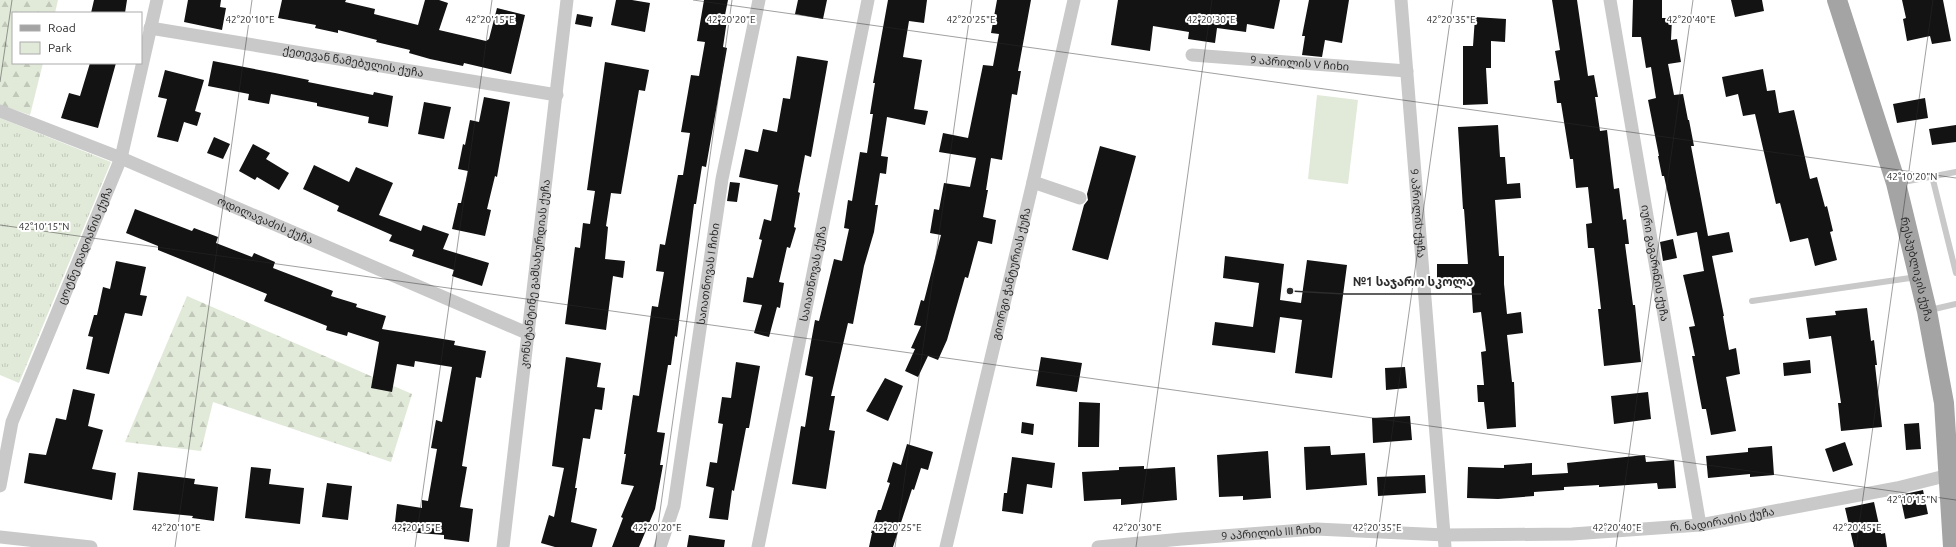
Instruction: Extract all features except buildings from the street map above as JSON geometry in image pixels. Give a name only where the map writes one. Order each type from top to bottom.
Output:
[{"type":"main road","name":"რესპუბლიკის ქუჩა","points":[[1837,0],[1896,183],[1927,311],[1944,404],[1954,547]]},
{"type":"street","name":"ცოტნე დადიანის ქუჩა","points":[[142,64],[157,0]]},
{"type":"street","name":"კონსტანტინე გამსახურდიას ქუჩა","points":[[503,547],[567,0]]},
{"type":"street","name":"საიათნოვას I ჩიხი","points":[[660,547],[674,506],[722,179],[759,0]]},
{"type":"street","name":"საიათნოვას ქუჩა","points":[[758,547],[868,0]]},
{"type":"street","name":"გიორგი ჭანტურიას ქუჩა","points":[[946,547],[1033,182],[1074,0]]},
{"type":"street","name":"9 აპრილის ქუჩა","points":[[1401,0],[1445,541]]},
{"type":"street","name":"იური გაგარინის ქუჩა","points":[[1610,0],[1700,526]]},
{"type":"street","name":"ქეთევან წამებულის ქუჩა","points":[[150,28],[557,95]]},
{"type":"street","name":"9 აპრილის V ჩიხი","points":[[1192,55],[1407,71]]},
{"type":"street","name":"ცოტნე დადიანის ქუჩა","points":[[0,486],[12,422],[121,158],[142,64]]},
{"type":"street","name":"ოდილავაძის ქუჩა","points":[[0,112],[121,158],[287,228],[529,334]]},
{"type":"street","points":[[1033,182],[1080,198]]},
{"type":"street","name":"რ. ნადირაძის ქუჩა","points":[[1445,541],[1700,526],[1897,488],[1949,475]]},
{"type":"street","name":"9 აპრილის III ჩიხი","points":[[1098,547],[1316,529],[1445,541]]},
{"type":"street","points":[[0,537],[83,546]]},
{"type":"lane","points":[[1896,183],[1956,172]]},
{"type":"lane","points":[[1932,176],[1956,273]]},
{"type":"lane","points":[[1752,301],[1919,276]]},
{"type":"lane","points":[[1927,311],[1956,304]]},
{"type":"green space","points":[[0,0],[58,0],[55,12],[12,12],[12,64],[43,64],[30,115],[0,105]]},
{"type":"green space","points":[[1317,95],[1358,100],[1348,184],[1308,179]]},
{"type":"green space","points":[[0,118],[111,162],[19,383],[0,375]]},
{"type":"green space","points":[[187,296],[412,394],[391,462],[213,402],[201,451],[125,442]]},
{"type":"place","name":"№1 საჯარო სკოლა","points":[[1290,291]]}]
